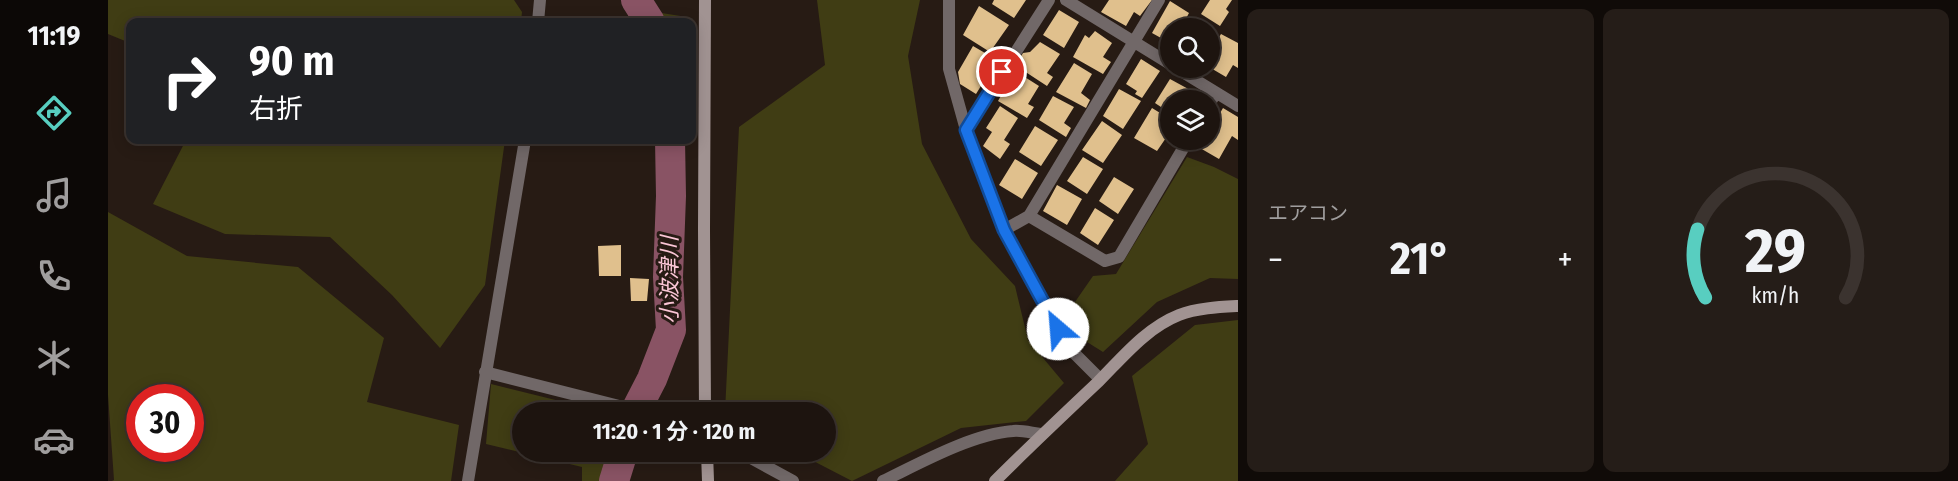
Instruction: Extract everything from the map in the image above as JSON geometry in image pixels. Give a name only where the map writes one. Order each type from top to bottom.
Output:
[{"type":"main road","points":[[705,0],[705,402]]},
{"type":"main road","points":[[995,481],[1120,357],[1167,320],[1192,311],[1238,306]]},
{"type":"main road","points":[[707,462],[708,481]]},
{"type":"street","points":[[538,18],[540,0]]},
{"type":"street","points":[[949,0],[949,69],[966,130],[1004,230],[1066,346],[1100,379]]},
{"type":"street","points":[[966,130],[1049,0]]},
{"type":"street","points":[[1066,0],[1160,58]]},
{"type":"street","points":[[1004,230],[1029,216],[1159,0]]},
{"type":"street","points":[[1192,78],[1211,90]]},
{"type":"street","points":[[1220,95],[1238,106]]},
{"type":"street","points":[[468,481],[524,144]]},
{"type":"street","points":[[1029,216],[1105,261],[1119,257],[1182,150]]},
{"type":"street","points":[[485,372],[597,402]]},
{"type":"street","points":[[883,481],[939,454],[983,437],[1014,431],[1041,434]]},
{"type":"street","points":[[758,462],[793,481]]},
{"type":"shaded area","points":[[108,0],[514,0],[522,12],[521,18],[126,18],[126,41],[108,34]]},
{"type":"shaded area","points":[[622,0],[648,0],[655,12],[687,18],[628,18]]},
{"type":"shaded area","points":[[817,0],[920,0],[908,56],[922,144],[971,239],[1015,286],[1028,340],[1064,383],[1026,421],[961,428],[852,481],[815,462],[836,462],[836,402],[725,402],[739,127],[825,65]]},
{"type":"shaded area","points":[[184,144],[504,144],[485,285],[440,348],[392,295],[330,237],[225,234],[153,204]]},
{"type":"shaded area","points":[[1187,157],[1238,179],[1238,279],[1210,278],[1157,302],[1103,352],[1079,337],[1068,312],[1093,276],[1116,274]]},
{"type":"shaded area","points":[[108,212],[187,256],[298,267],[384,338],[367,402],[459,425],[451,481],[112,481],[114,480],[108,395]]},
{"type":"shaded area","points":[[1238,320],[1238,481],[1115,481],[1148,444],[1132,376],[1195,325]]},
{"type":"shaded area","points":[[491,384],[564,402],[512,402],[512,450],[486,444]]},
{"type":"shaded area","points":[[561,462],[612,462],[607,481],[582,481],[582,467]]},
{"type":"building","points":[[994,0],[1026,0],[1014,18],[992,4]]},
{"type":"building","points":[[1109,0],[1152,0],[1140,16],[1134,12],[1126,26],[1101,12]]},
{"type":"building","points":[[1210,0],[1232,0],[1226,9],[1229,12],[1220,26],[1220,18],[1207,18],[1201,14]]},
{"type":"building","points":[[1170,1],[1189,13],[1186,18],[1160,18]]},
{"type":"building","points":[[979,6],[1009,25],[990,52],[963,35]]},
{"type":"building","points":[[1059,10],[1079,22],[1064,48],[1043,35]]},
{"type":"building","points":[[1160,19],[1160,37],[1152,33]]},
{"type":"building","points":[[1095,31],[1112,43],[1103,57],[1111,62],[1103,74],[1073,57],[1085,35],[1089,38]]},
{"type":"building","points":[[1221,34],[1238,43],[1238,68],[1233,65],[1226,77],[1220,73]]},
{"type":"building","points":[[1040,42],[1060,54],[1047,73],[1053,77],[1047,86],[1015,65],[1023,53],[1030,52]]},
{"type":"building","points":[[973,46],[997,60],[976,94],[960,84],[958,72]]},
{"type":"building","points":[[1141,59],[1160,71],[1142,98],[1135,94],[1137,91],[1126,84]]},
{"type":"building","points":[[1074,63],[1092,74],[1081,93],[1090,100],[1086,108],[1056,92]]},
{"type":"building","points":[[1020,74],[1039,86],[1028,104],[1034,107],[1027,118],[998,101],[1004,90],[1008,92]]},
{"type":"building","points":[[1170,79],[1190,90],[1163,90]]},
{"type":"building","points":[[1119,89],[1141,101],[1123,129],[1103,116]]},
{"type":"building","points":[[1160,95],[1160,106],[1155,103]]},
{"type":"building","points":[[1053,96],[1074,107],[1064,123],[1071,128],[1066,137],[1039,120]]},
{"type":"building","points":[[1000,106],[1018,118],[1004,140],[1010,144],[1000,159],[983,146],[992,132],[986,128]]},
{"type":"building","points":[[1152,108],[1160,113],[1160,147],[1157,151],[1134,138]]},
{"type":"building","points":[[1223,108],[1238,117],[1238,140],[1232,136],[1219,159],[1203,150],[1220,150],[1220,113]]},
{"type":"building","points":[[1102,121],[1122,135],[1103,163],[1082,150]]},
{"type":"building","points":[[1035,126],[1058,140],[1041,166],[1019,152]]},
{"type":"building","points":[[629,144],[650,145],[629,146]]},
{"type":"building","points":[[1083,157],[1103,169],[1087,194],[1067,181]]},
{"type":"building","points":[[1015,159],[1038,173],[1022,199],[999,185]]},
{"type":"building","points":[[1114,177],[1134,189],[1118,214],[1099,201]]},
{"type":"building","points":[[1057,185],[1082,199],[1067,225],[1043,211]]},
{"type":"building","points":[[1095,208],[1114,220],[1098,245],[1080,233]]},
{"type":"building","points":[[621,245],[621,276],[599,276],[598,246]]},
{"type":"building","points":[[630,278],[649,279],[647,301],[631,301]]},
{"type":"waterway","name":"小波津川","points":[[636,0],[647,18]]},
{"type":"waterway","name":"小波津川","points":[[640,402],[652,379],[671,330],[668,277],[670,144]]},
{"type":"waterway","name":"小波津川","points":[[614,481],[620,462]]},
{"type":"route","points":[[1002,72],[966,130],[1004,230],[1058,329]]}]
